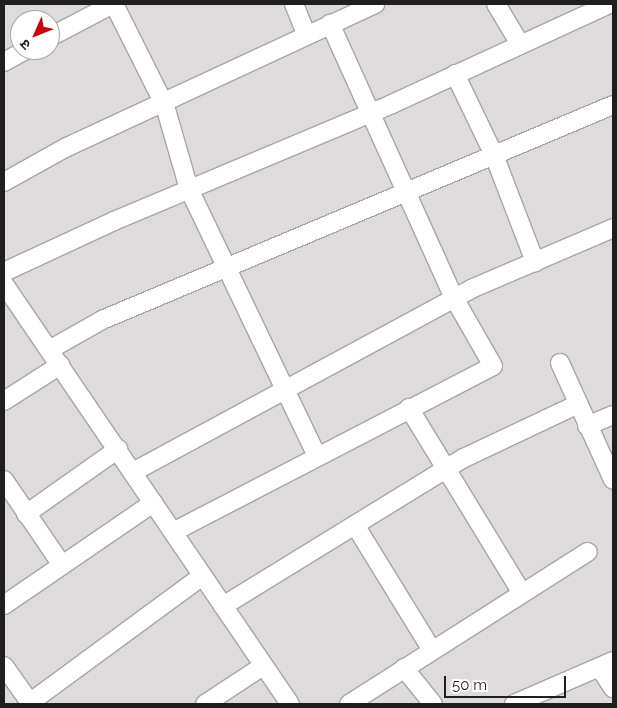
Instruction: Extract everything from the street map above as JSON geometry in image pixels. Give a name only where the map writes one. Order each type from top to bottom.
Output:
[{"type":"street","points":[[60,32],[113,4],[162,102],[188,189],[317,456]]},
{"type":"street","points":[[294,4],[306,34]]},
{"type":"street","points":[[4,182],[162,102],[306,34],[375,4]]},
{"type":"street","points":[[496,4],[520,44]]},
{"type":"street","points":[[4,272],[188,189],[369,113],[610,4]]},
{"type":"street","points":[[173,532],[492,366],[454,298],[407,190],[369,113],[330,24]]},
{"type":"street","points":[[456,74],[494,154],[535,262]]},
{"type":"street","points":[[50,350],[102,320],[613,104]]},
{"type":"street","points":[[133,472],[454,298],[613,228]]},
{"type":"street","points":[[4,284],[290,704]]},
{"type":"street","points":[[560,363],[613,480]]},
{"type":"street","points":[[4,401],[60,365]]},
{"type":"street","points":[[223,606],[448,468],[578,404]]},
{"type":"street","points":[[409,408],[448,468],[522,593]]},
{"type":"street","points":[[587,426],[613,415]]},
{"type":"street","points":[[26,514],[118,449]]},
{"type":"street","points":[[4,480],[62,565]]},
{"type":"street","points":[[4,605],[153,503]]},
{"type":"street","points":[[355,525],[432,650]]},
{"type":"street","points":[[349,704],[588,552]]},
{"type":"street","points":[[4,666],[30,704],[202,576]]},
{"type":"street","points":[[514,704],[606,665],[613,688]]},
{"type":"street","points":[[205,704],[263,666]]},
{"type":"street","points":[[404,668],[433,704]]},
{"type":"shaded area","points":[[4,4],[613,4],[613,704],[4,704]]}]
